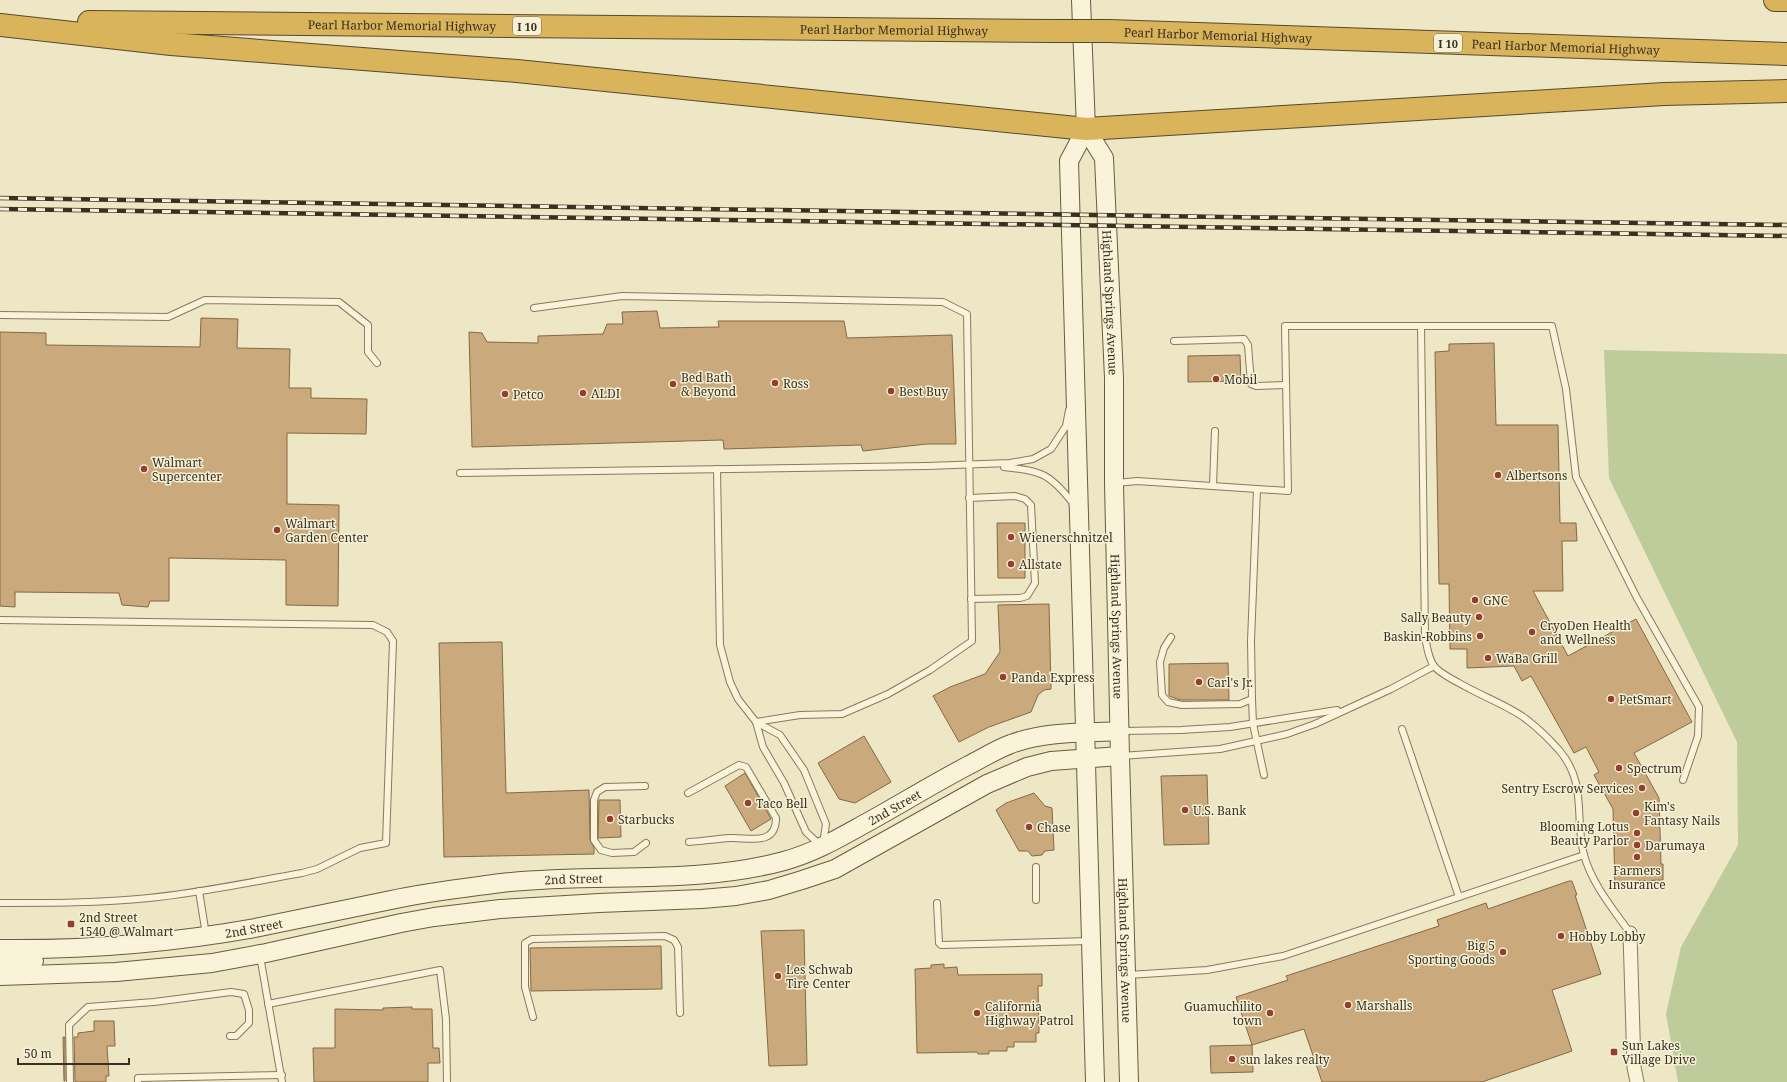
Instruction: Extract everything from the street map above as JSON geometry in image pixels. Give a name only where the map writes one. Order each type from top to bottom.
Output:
[{"type":"highway","points":[[1775,0],[1787,0]]},
{"type":"highway","name":"Pearl Harbor Memorial Highway","points":[[0,22],[1055,30],[1787,54]]},
{"type":"highway","points":[[0,25],[172,44],[517,71],[1086,129],[1664,94],[1787,91]]},
{"type":"street","name":"Highland Springs Avenue","points":[[1081,0],[1086,129],[1104,158],[1114,378],[1114,483],[1120,756],[1130,1082]]},
{"type":"street","points":[[1086,129],[1069,161],[1095,1082]]},
{"type":"street","name":"2nd Street","points":[[0,949],[46,950],[138,944],[206,935],[299,919],[395,899],[501,883],[562,878],[700,876],[734,872],[787,860],[822,848],[959,770],[1010,744],[1030,738],[1120,731]]},
{"type":"street","name":"2nd Street","points":[[0,976],[116,972],[212,962],[259,954],[375,928],[434,917],[500,909],[599,902],[702,899],[736,896],[769,890],[835,869],[1005,776],[1037,763],[1120,756]]},
{"type":"street","points":[[500,909],[502,894],[578,888],[624,877]]},
{"type":"street","points":[[259,954],[273,941],[379,918],[388,914],[395,899]]},
{"type":"street","points":[[1630,933],[1634,1067],[1637,1082]]},
{"type":"street","points":[[0,962],[76,960],[138,944]]},
{"type":"lane","points":[[534,308],[622,296],[942,302],[967,314],[972,641],[930,670],[888,694],[842,714],[800,715],[756,722]]},
{"type":"lane","points":[[0,315],[168,317],[205,300],[339,302],[368,325],[368,352],[377,363]]},
{"type":"lane","points":[[1114,483],[1137,481],[1288,491],[1285,326],[1552,326],[1566,389],[1576,477],[1637,598],[1699,707],[1698,736],[1683,780]]},
{"type":"lane","points":[[1421,326],[1425,637],[1429,655],[1434,666],[1451,678],[1525,718],[1544,734],[1560,752],[1571,769],[1576,782],[1584,855],[1600,889],[1630,933]]},
{"type":"lane","points":[[1174,342],[1244,339],[1248,345],[1251,384],[1256,386],[1286,385]]},
{"type":"lane","points":[[460,473],[990,465],[1033,459],[1051,449],[1066,426],[1075,383]]},
{"type":"lane","points":[[1213,486],[1215,431]]},
{"type":"lane","points":[[990,465],[1039,472],[1057,484],[1072,502],[1079,541]]},
{"type":"lane","points":[[717,469],[720,645],[730,682],[738,699],[756,722],[763,747],[784,783],[806,832],[822,848]]},
{"type":"lane","points":[[1258,489],[1251,641],[1252,699],[1253,724],[1264,775]]},
{"type":"lane","points":[[969,498],[1015,496],[1025,499],[1030,505],[1035,583],[1027,596],[1020,598],[971,599]]},
{"type":"lane","points":[[0,620],[373,625],[387,632],[393,641],[386,843],[360,848],[317,869],[302,873],[199,891],[149,898],[0,903]]},
{"type":"lane","points":[[1171,637],[1164,648],[1160,662],[1162,696],[1168,702],[1182,705],[1240,704],[1252,699]]},
{"type":"lane","points":[[1120,756],[1220,749],[1256,742],[1308,726],[1391,689],[1434,666]]},
{"type":"lane","points":[[1120,731],[1181,730],[1253,724],[1345,709]]},
{"type":"lane","points":[[756,722],[780,735],[804,770],[826,824],[822,848]]},
{"type":"lane","points":[[1402,729],[1459,897]]},
{"type":"lane","points":[[688,793],[738,765],[746,766],[776,818],[776,825],[770,834],[756,840],[732,838],[689,842]]},
{"type":"lane","points":[[645,786],[604,787],[597,792],[594,800],[594,840],[601,850],[612,852],[634,852],[646,843]]},
{"type":"lane","points":[[1127,975],[1207,970],[1283,956],[1584,855]]},
{"type":"lane","points":[[1036,867],[1036,900]]},
{"type":"lane","points":[[199,891],[206,935]]},
{"type":"lane","points":[[937,903],[939,943],[941,945],[1091,941]]},
{"type":"lane","points":[[533,1017],[525,987],[525,943],[532,939],[555,938],[665,936],[674,940],[678,947],[680,1013]]},
{"type":"lane","points":[[259,954],[282,1075],[282,1082]]},
{"type":"lane","points":[[268,1004],[440,970],[446,1019],[447,1082]]},
{"type":"lane","points":[[70,1082],[69,1025],[88,1007],[154,1002],[231,992],[244,994],[249,1010],[249,1024],[236,1036],[230,1036]]},
{"type":"lane","points":[[138,1082],[138,1078],[282,1075]]},
{"type":"green space","points":[[1604,350],[1787,354],[1787,1082],[1678,1082],[1666,1014],[1681,947],[1738,845],[1737,742],[1609,478]]},
{"type":"building","points":[[657,311],[660,328],[719,327],[718,321],[844,321],[847,338],[952,335],[956,444],[927,444],[863,451],[861,445],[724,449],[723,440],[472,447],[469,332],[482,333],[487,342],[538,343],[538,336],[603,334],[607,324],[623,324],[622,312]]},
{"type":"building","name":"Walmart Supercenter","points":[[201,318],[238,319],[237,348],[290,349],[289,388],[311,388],[311,398],[367,399],[366,434],[287,433],[287,504],[339,505],[338,606],[286,605],[286,560],[169,558],[169,601],[150,601],[148,607],[122,605],[119,593],[15,592],[15,607],[0,606],[0,332],[46,333],[46,345],[200,347]]},
{"type":"building","points":[[1494,343],[1496,425],[1558,425],[1560,523],[1576,523],[1577,541],[1562,541],[1563,591],[1533,591],[1568,656],[1636,619],[1692,722],[1634,753],[1659,798],[1661,864],[1663,864],[1663,880],[1636,881],[1636,887],[1615,888],[1613,809],[1594,775],[1599,772],[1586,747],[1574,753],[1531,676],[1522,681],[1514,666],[1467,668],[1467,649],[1450,649],[1449,584],[1439,584],[1435,352],[1449,351],[1449,344]]},
{"type":"building","points":[[1240,355],[1241,381],[1188,382],[1188,356]]},
{"type":"building","points":[[997,523],[1025,523],[1025,578],[998,578]]},
{"type":"building","points":[[1049,604],[1051,689],[1044,690],[1038,695],[1031,712],[989,727],[959,742],[933,696],[950,687],[985,674],[1000,652],[998,605]]},
{"type":"building","points":[[502,642],[506,793],[589,790],[590,840],[594,848],[594,854],[444,857],[439,643]]},
{"type":"building","name":"Carl's Jr.","points":[[1228,663],[1229,700],[1180,700],[1169,696],[1169,664]]},
{"type":"building","points":[[864,736],[891,782],[855,803],[839,799],[818,763]]},
{"type":"building","name":"Taco Bell","points":[[745,773],[771,819],[751,831],[725,786]]},
{"type":"building","name":"U.S. Bank","points":[[1207,775],[1209,844],[1164,845],[1161,776]]},
{"type":"building","name":"Chase","points":[[1034,793],[1045,806],[1052,808],[1054,850],[1045,851],[1042,855],[1032,856],[1028,851],[1019,851],[996,810],[1006,803]]},
{"type":"building","name":"Starbucks","points":[[599,800],[620,800],[621,837],[598,838]]},
{"type":"building","points":[[1572,881],[1577,895],[1575,895],[1601,974],[1552,990],[1572,1051],[1482,1082],[1322,1082],[1304,1029],[1252,1045],[1236,997],[1288,980],[1286,976],[1439,926],[1437,920],[1486,903],[1488,909]]},
{"type":"building","points":[[804,930],[807,1065],[769,1066],[761,931]]},
{"type":"building","points":[[661,946],[662,989],[531,991],[530,948]]},
{"type":"building","name":"California Highway Patrol","points":[[944,964],[944,968],[957,967],[958,975],[1042,974],[1042,986],[1038,986],[1039,1033],[1036,1033],[1036,1042],[1014,1042],[1014,1047],[1007,1047],[1007,1051],[989,1051],[989,1054],[978,1054],[977,1052],[917,1053],[915,969],[931,968],[931,965]]},
{"type":"building","points":[[412,1007],[412,1009],[432,1009],[433,1048],[439,1048],[440,1063],[428,1063],[428,1082],[314,1082],[313,1048],[335,1048],[335,1009],[383,1010],[383,1008]]},
{"type":"building","points":[[94,1021],[114,1021],[115,1046],[107,1046],[109,1076],[106,1076],[106,1082],[75,1082],[74,1037],[78,1037],[78,1033],[94,1031]]},
{"type":"building","points":[[63,1037],[65,1037],[65,1081],[64,1081]]},
{"type":"building","name":"sun lakes realty","points":[[1252,1045],[1253,1072],[1211,1073],[1210,1046]]},
{"type":"railway","points":[[0,198],[1787,225]]},
{"type":"railway","points":[[0,209],[1787,236]]},
{"type":"place","name":"Mobil","points":[[1216,379]]},
{"type":"place","name":"Ross","points":[[775,383]]},
{"type":"place","name":"Bed Bath & Beyond","points":[[673,384]]},
{"type":"place","name":"Best Buy","points":[[891,391]]},
{"type":"place","name":"ALDI","points":[[583,393]]},
{"type":"place","name":"Petco","points":[[505,394]]},
{"type":"place","name":"Walmart Supercenter","points":[[144,469]]},
{"type":"place","name":"Albertsons","points":[[1498,475]]},
{"type":"place","name":"Walmart Garden Center","points":[[277,530]]},
{"type":"place","name":"Wienerschnitzel","points":[[1011,537]]},
{"type":"place","name":"Allstate","points":[[1011,564]]},
{"type":"place","name":"GNC","points":[[1475,600]]},
{"type":"place","name":"Sally Beauty","points":[[1479,617]]},
{"type":"place","name":"CryoDen Health and Wellness","points":[[1532,632]]},
{"type":"place","name":"Baskin-Robbins","points":[[1480,636]]},
{"type":"place","name":"WaBa Grill","points":[[1488,658]]},
{"type":"place","name":"Panda Express","points":[[1003,677]]},
{"type":"place","name":"Carl's Jr.","points":[[1199,682]]},
{"type":"place","name":"PetSmart","points":[[1611,699]]},
{"type":"place","name":"Spectrum","points":[[1619,768]]},
{"type":"place","name":"Sentry Escrow Services","points":[[1642,788]]},
{"type":"place","name":"Taco Bell","points":[[748,803]]},
{"type":"place","name":"U.S. Bank","points":[[1185,810]]},
{"type":"place","name":"Kim's Fantasy Nails","points":[[1636,813]]},
{"type":"place","name":"Starbucks","points":[[610,819]]},
{"type":"place","name":"Chase","points":[[1029,827]]},
{"type":"place","name":"Blooming Lotus Beauty Parlor","points":[[1637,833]]},
{"type":"place","name":"Darumaya","points":[[1637,845]]},
{"type":"place","name":"Farmers Insurance","points":[[1637,857]]},
{"type":"place","name":"2nd Street 1540 @ Walmart","points":[[71,924]]},
{"type":"place","name":"Hobby Lobby","points":[[1561,936]]},
{"type":"place","name":"Big 5 Sporting Goods","points":[[1503,952]]},
{"type":"place","name":"Les Schwab Tire Center","points":[[778,976]]},
{"type":"place","name":"Marshalls","points":[[1348,1005]]},
{"type":"place","name":"California Highway Patrol","points":[[977,1013]]},
{"type":"place","name":"Guamuchilito town","points":[[1270,1013]]},
{"type":"place","name":"Sun Lakes Village Drive","points":[[1614,1052]]},
{"type":"place","name":"sun lakes realty","points":[[1232,1059]]}]
